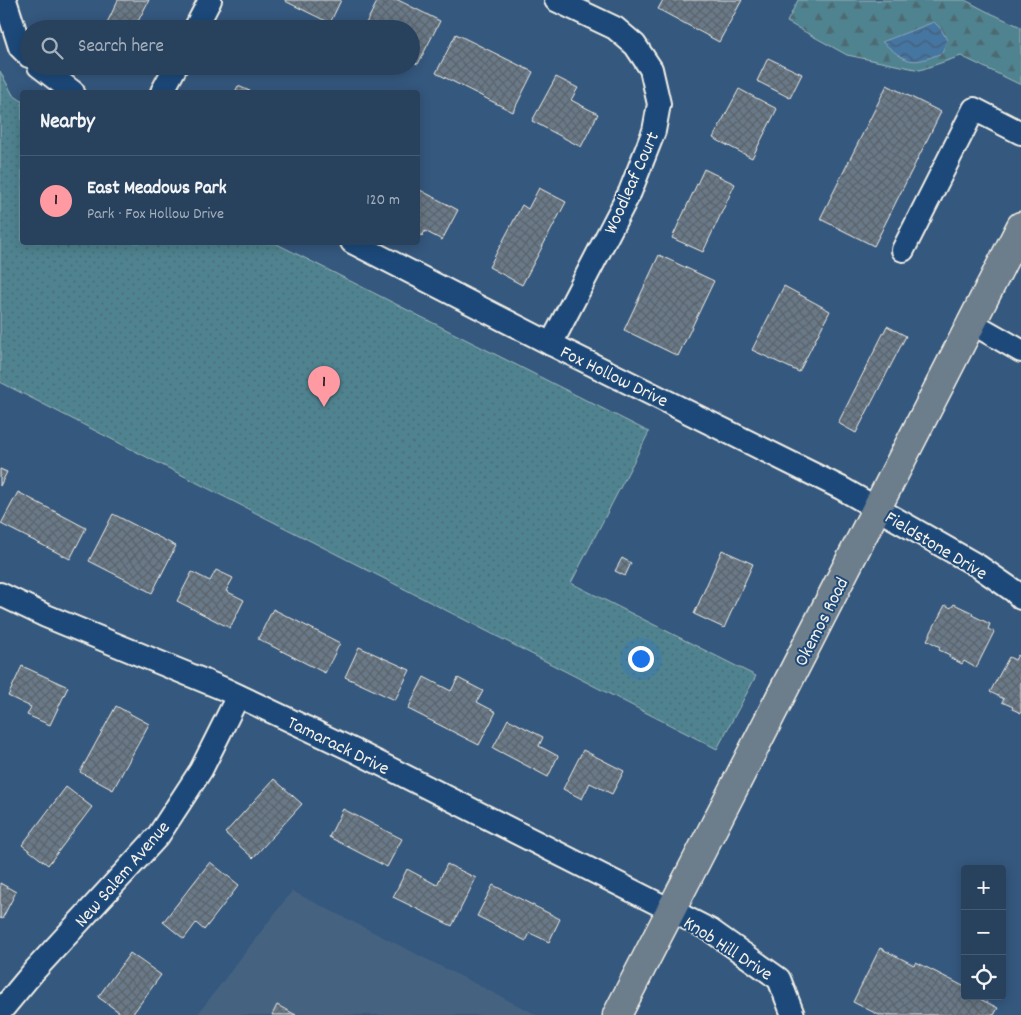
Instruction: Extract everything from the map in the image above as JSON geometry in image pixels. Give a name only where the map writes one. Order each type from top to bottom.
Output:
[{"type":"main road","name":"Okemos Road","points":[[617,1015],[1021,226]]},
{"type":"street","points":[[5,0],[20,47]]},
{"type":"street","points":[[200,20],[210,0]]},
{"type":"street","name":"Woodleaf Court","points":[[551,344],[630,192],[654,132],[658,104],[651,69],[635,44],[595,8],[556,0]]},
{"type":"street","points":[[51,75],[70,90]]},
{"type":"street","points":[[163,90],[171,75]]},
{"type":"street","points":[[903,250],[974,109],[1021,133]]},
{"type":"street","name":"Fox Hollow Drive","points":[[358,245],[551,344],[841,488],[877,508]]},
{"type":"street","points":[[972,323],[1021,351]]},
{"type":"street","name":"Fieldstone Drive","points":[[877,508],[978,566],[1021,598]]},
{"type":"street","name":"Tamarack Drive","points":[[0,594],[46,616],[238,696],[355,751],[671,910]]},
{"type":"street","name":"New Salem Avenue","points":[[0,1012],[40,964],[158,836],[201,770],[238,696]]},
{"type":"street","name":"Knob Hill Drive","points":[[671,910],[710,930],[779,979],[793,1015]]},
{"type":"shaded area","points":[[292,891],[537,1015],[197,1015]]},
{"type":"green space","points":[[798,0],[965,0],[1021,27],[1021,85],[961,56],[920,70],[847,55],[787,22]]},
{"type":"green space","points":[[0,71],[13,95],[20,100],[20,245],[279,245],[649,432],[571,583],[756,676],[717,749],[0,382]]},
{"type":"water","points":[[934,22],[941,29],[947,40],[942,53],[923,60],[910,60],[904,58],[882,42]]},
{"type":"building","points":[[118,0],[149,0],[139,20],[108,20]]},
{"type":"building","points":[[341,0],[331,20],[324,20],[285,1]]},
{"type":"building","points":[[378,0],[398,0],[440,21],[420,60],[420,20],[368,20]]},
{"type":"building","points":[[663,0],[742,0],[719,42],[658,9]]},
{"type":"building","points":[[456,34],[533,72],[513,112],[436,73]]},
{"type":"building","points":[[768,58],[802,74],[790,98],[757,81]]},
{"type":"building","points":[[556,77],[578,88],[571,100],[598,114],[581,147],[532,121]]},
{"type":"building","points":[[887,85],[941,112],[874,246],[820,219]]},
{"type":"building","points":[[238,86],[247,90],[236,90]]},
{"type":"building","points":[[739,89],[777,109],[752,158],[713,138]]},
{"type":"building","points":[[704,169],[735,184],[703,252],[672,238]]},
{"type":"building","points":[[539,188],[566,202],[522,285],[489,267],[522,205],[528,209]]},
{"type":"building","points":[[420,190],[458,210],[442,240],[425,231],[422,236],[420,235]]},
{"type":"building","points":[[659,255],[714,281],[678,356],[624,330]]},
{"type":"building","points":[[784,286],[830,311],[799,372],[752,350]]},
{"type":"building","points":[[887,326],[906,336],[856,433],[838,423]]},
{"type":"building","points":[[0,469],[7,472],[0,486]]},
{"type":"building","points":[[18,492],[86,528],[70,559],[1,524]]},
{"type":"building","points":[[113,514],[176,546],[152,593],[89,561]]},
{"type":"building","points":[[722,550],[753,564],[724,628],[694,614]]},
{"type":"building","points":[[622,558],[631,563],[625,576],[615,571]]},
{"type":"building","points":[[216,570],[233,578],[226,591],[244,600],[230,628],[177,601],[192,572],[210,581]]},
{"type":"building","points":[[954,604],[990,624],[988,629],[994,632],[976,668],[964,661],[962,664],[949,657],[950,655],[939,650],[940,647],[927,640],[945,605],[951,608]]},
{"type":"building","points":[[273,609],[340,643],[325,673],[258,639]]},
{"type":"building","points":[[359,647],[410,670],[395,700],[345,677]]},
{"type":"building","points":[[1018,655],[1021,657],[1021,713],[1002,702],[1004,699],[990,692],[1009,657],[1015,660]]},
{"type":"building","points":[[22,666],[68,687],[50,725],[27,715],[31,707],[8,696]]},
{"type":"building","points":[[424,677],[451,691],[458,678],[483,691],[477,702],[496,712],[479,745],[408,709]]},
{"type":"building","points":[[116,706],[149,724],[113,790],[80,772]]},
{"type":"building","points":[[508,719],[543,737],[539,746],[558,756],[548,777],[493,748]]},
{"type":"building","points":[[583,750],[624,771],[612,794],[590,783],[582,799],[563,789]]},
{"type":"building","points":[[274,779],[302,804],[253,858],[225,833]]},
{"type":"building","points":[[66,787],[92,807],[48,865],[22,845]]},
{"type":"building","points":[[343,809],[402,839],[387,867],[329,837]]},
{"type":"building","points":[[210,862],[239,885],[204,930],[196,923],[184,939],[163,922]]},
{"type":"building","points":[[447,864],[476,878],[452,926],[393,897],[407,869],[437,885]]},
{"type":"building","points":[[0,883],[16,892],[2,919],[0,918]]},
{"type":"building","points":[[493,885],[560,919],[549,942],[530,933],[526,941],[477,916]]},
{"type":"building","points":[[880,948],[914,965],[916,962],[961,985],[961,1000],[982,1000],[998,1008],[994,1015],[879,1015],[853,1002]]},
{"type":"building","points":[[130,953],[161,975],[132,1015],[123,1015],[98,997]]},
{"type":"building","points":[[277,1005],[296,1015],[272,1015]]},
{"type":"place","name":"East Meadows Park","points":[[324,407]]}]
